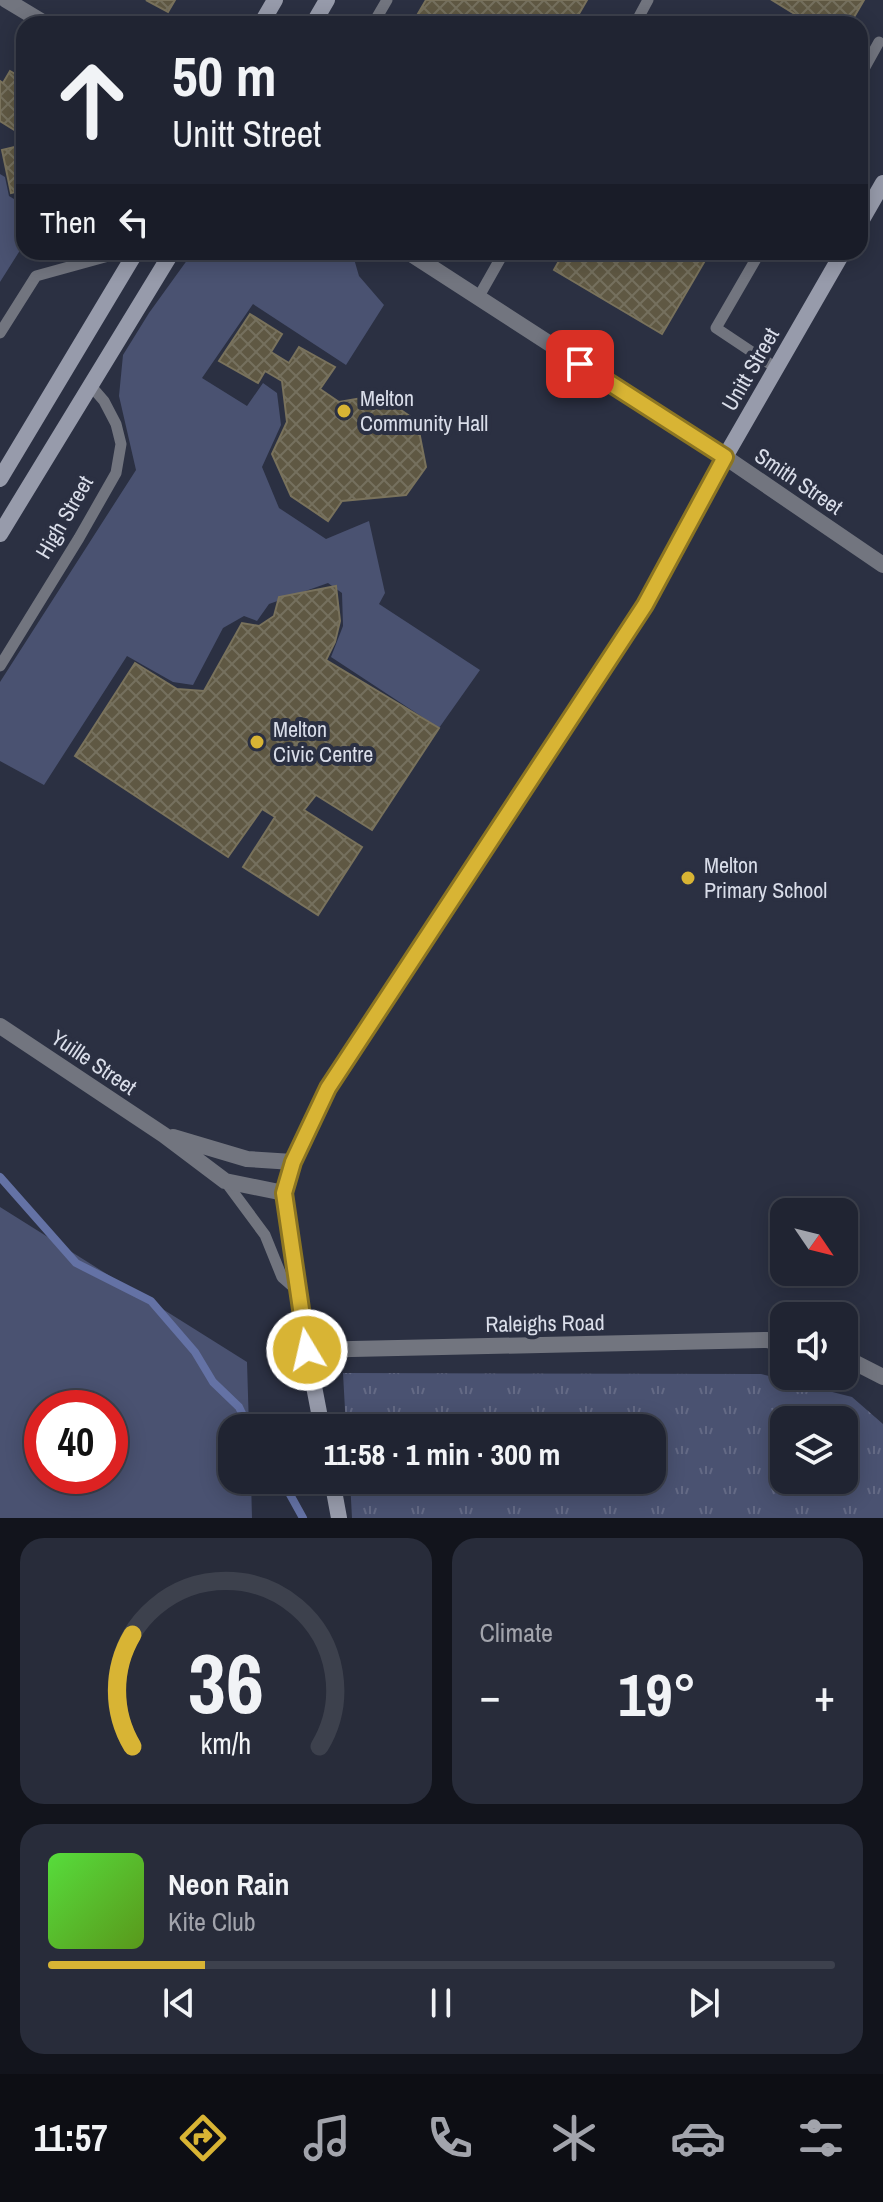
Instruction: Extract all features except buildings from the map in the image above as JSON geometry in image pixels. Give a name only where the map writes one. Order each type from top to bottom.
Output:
[{"type":"street","points":[[6,0],[33,16]]},
{"type":"street","points":[[868,209],[883,183]]},
{"type":"street","points":[[0,479],[131,260]]},
{"type":"street","name":"High Street","points":[[0,534],[167,260]]},
{"type":"street","name":"Smith Street","points":[[420,260],[725,457],[883,565]]},
{"type":"street","name":"Unitt Street","points":[[293,1162],[328,1088],[645,605],[725,457],[838,260]]},
{"type":"street","name":"Yuille Street","points":[[0,1026],[164,1135],[225,1181],[284,1193]]},
{"type":"street","name":"Yuille Street","points":[[164,1135],[247,1159],[293,1162]]},
{"type":"street","points":[[293,1162],[284,1193],[319,1414]]},
{"type":"street","name":"Raleighs Road","points":[[307,1350],[770,1341]]},
{"type":"street","points":[[858,1364],[883,1377]]},
{"type":"street","points":[[335,1494],[339,1518]]},
{"type":"lane","points":[[868,63],[882,41]]},
{"type":"lane","points":[[0,333],[36,276],[94,260]]},
{"type":"lane","points":[[478,298],[499,260]]},
{"type":"lane","points":[[755,260],[716,328],[776,368]]},
{"type":"lane","name":"High Street","points":[[0,666],[116,473],[121,444],[116,424],[104,401],[91,386]]},
{"type":"lane","points":[[225,1181],[265,1235],[282,1277],[298,1292]]},
{"type":"green space","points":[[0,174],[5,177],[9,196],[16,200],[16,257],[0,282]]},
{"type":"green space","points":[[187,260],[354,260],[359,276],[384,305],[346,365],[253,304],[202,378],[247,406],[263,383],[277,393],[281,425],[262,467],[279,508],[326,539],[369,521],[385,593],[379,604],[480,670],[439,728],[331,657],[343,626],[342,593],[328,583],[269,604],[257,621],[244,616],[223,628],[193,685],[173,682],[127,656],[44,785],[0,761],[0,682],[136,470],[119,396],[123,355]]},
{"type":"green space","points":[[0,1207],[247,1362],[249,1414],[218,1414],[218,1494],[251,1494],[252,1518],[0,1518]]},
{"type":"green space","points":[[343,1373],[761,1374],[770,1376],[770,1390],[824,1390],[852,1397],[883,1424],[883,1518],[352,1518],[351,1494],[666,1494],[666,1414],[345,1414]]},
{"type":"waterway","points":[[0,1177],[76,1263],[151,1301],[195,1352],[213,1382],[242,1414]]},
{"type":"waterway","points":[[290,1494],[303,1518]]},
{"type":"place","name":"Melton Community Hall","points":[[344,411]]},
{"type":"place","name":"Melton Civic Centre","points":[[257,742]]},
{"type":"place","name":"Melton Primary School","points":[[688,878]]},
{"type":"route","points":[[307,1350],[284,1193],[293,1162],[328,1088],[645,605],[725,457],[580,364]]}]
